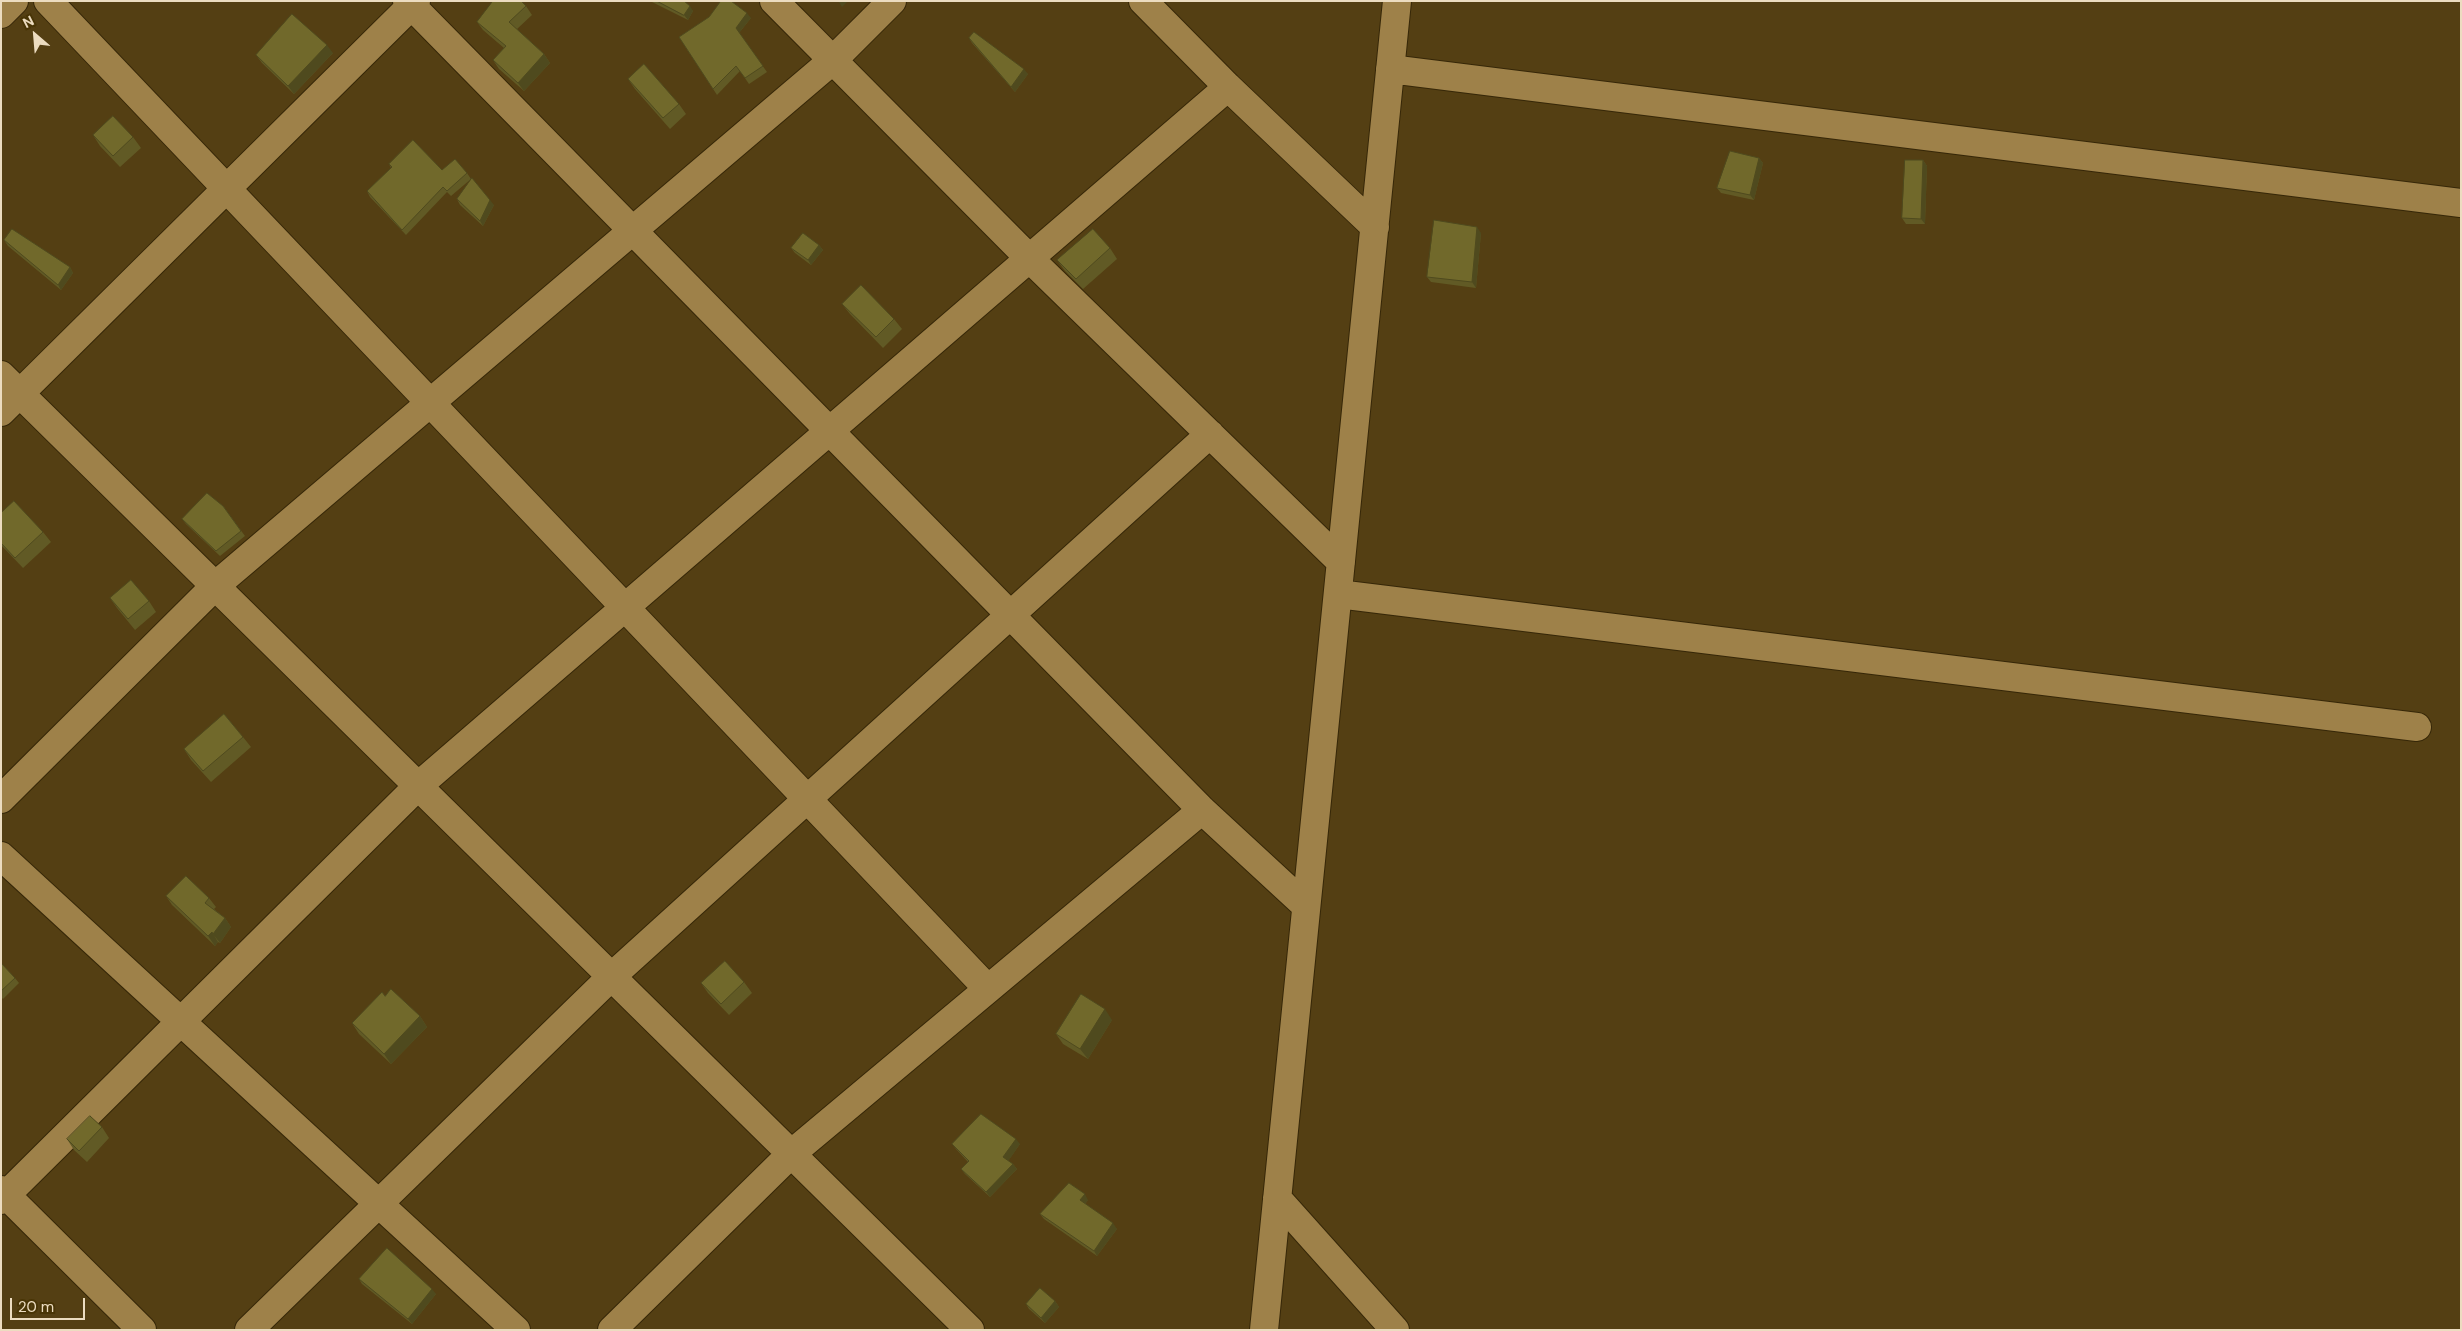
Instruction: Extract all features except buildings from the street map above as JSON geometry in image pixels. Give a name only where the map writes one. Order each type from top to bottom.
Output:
[{"type":"street","points":[[1,14],[14,1]]},
{"type":"street","points":[[48,1],[988,989]]},
{"type":"street","points":[[774,1],[1030,258],[1341,562]]},
{"type":"street","points":[[1,799],[215,586],[832,60],[892,1]]},
{"type":"street","points":[[1143,1],[1228,86],[1375,227]]},
{"type":"street","points":[[1264,1330],[1397,1]]},
{"type":"street","points":[[970,1330],[215,586],[7,394],[226,189],[412,3],[632,231],[1202,810],[1306,906]]},
{"type":"street","points":[[1390,69],[2461,203]]},
{"type":"street","points":[[142,1330],[3,1195],[418,786],[1228,86]]},
{"type":"street","points":[[249,1330],[611,977],[1210,434]]},
{"type":"street","points":[[1338,594],[2417,726]]},
{"type":"street","points":[[612,1330],[791,1154],[1202,810]]},
{"type":"street","points":[[1,856],[516,1330]]},
{"type":"street","points":[[1277,1198],[1395,1330]]}]
